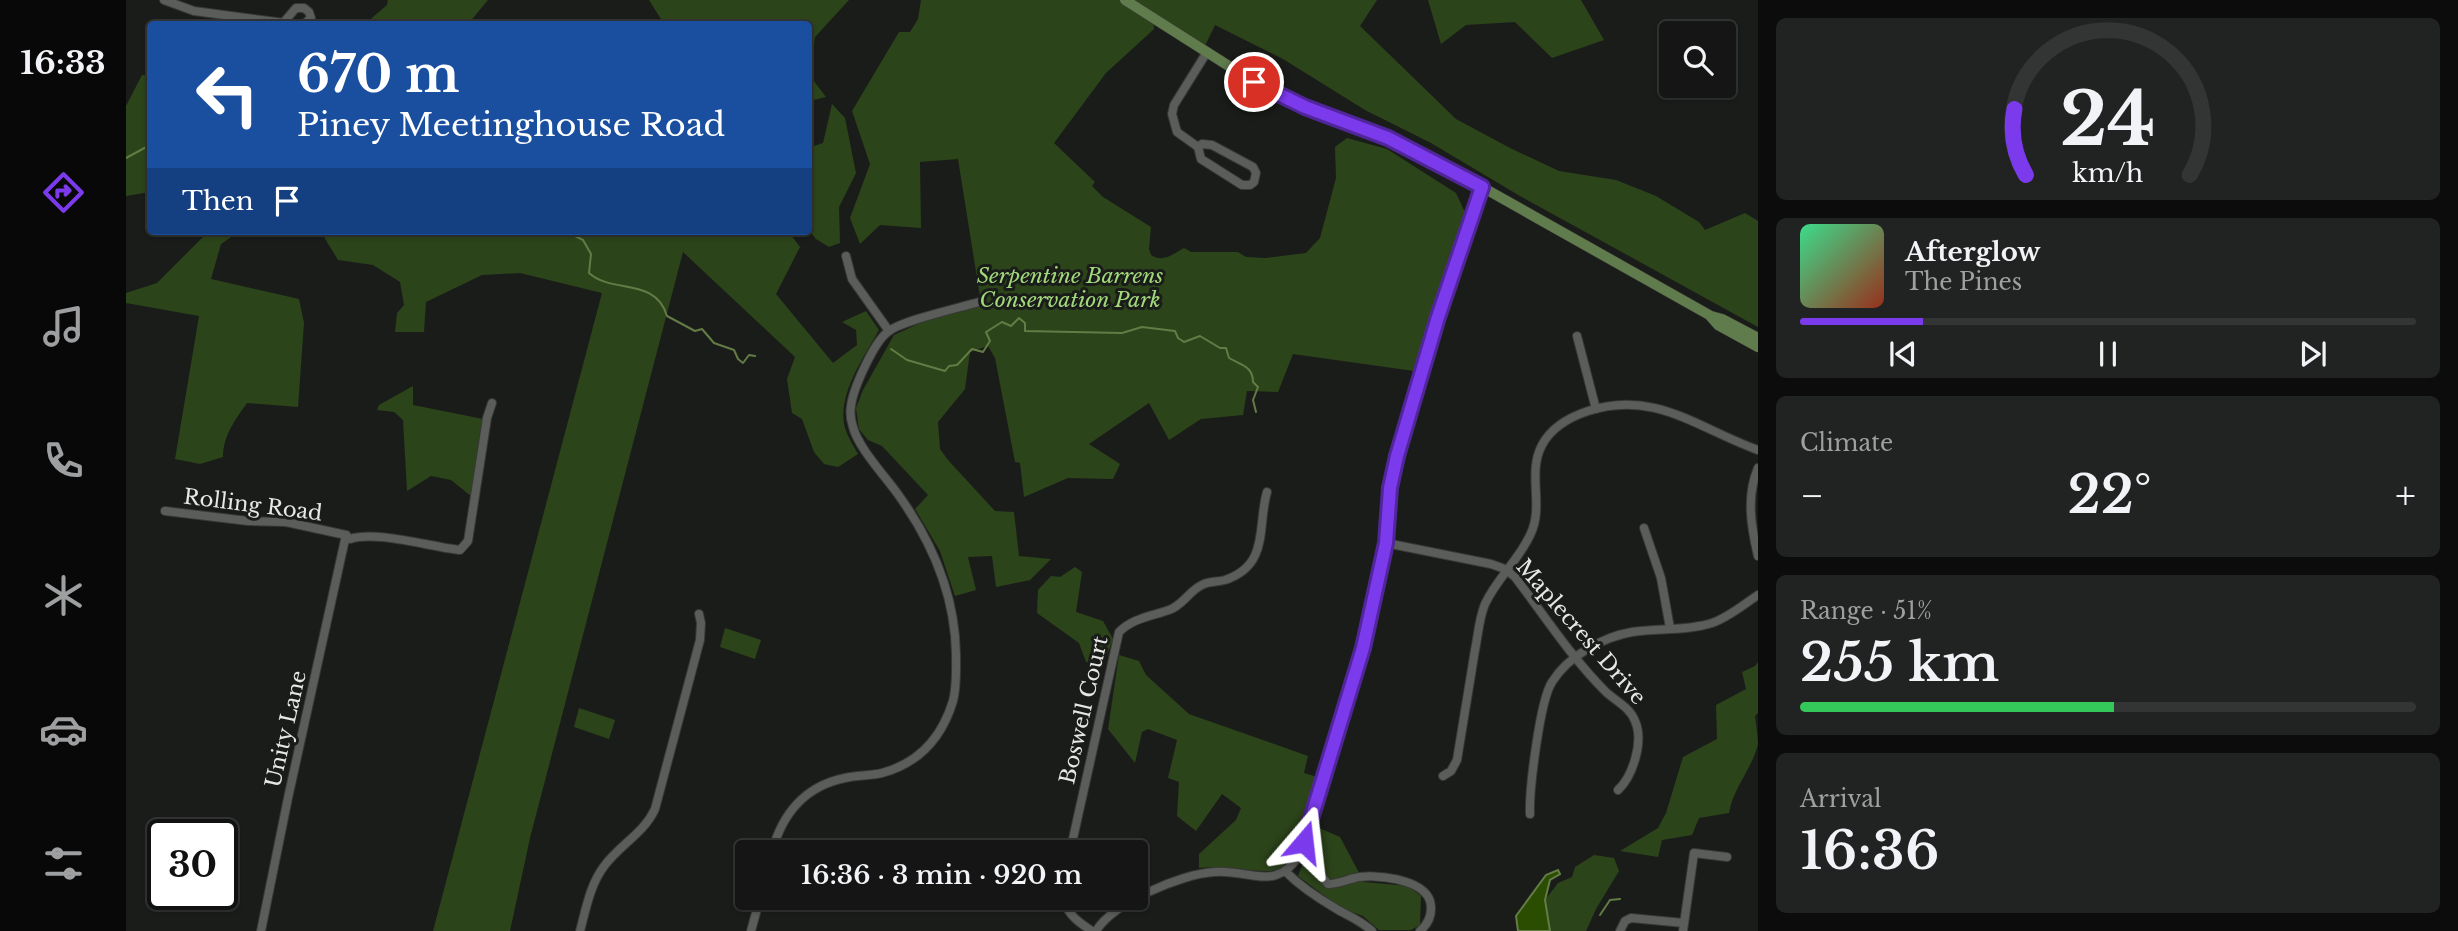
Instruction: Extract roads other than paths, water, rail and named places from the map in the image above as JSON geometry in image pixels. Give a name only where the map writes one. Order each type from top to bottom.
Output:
[{"type":"main road","points":[[1125,0],[1254,82],[1305,107],[1388,138],[1482,187],[1711,316],[1758,338]]},
{"type":"main road","points":[[1711,316],[1718,325],[1758,347]]},
{"type":"street","points":[[164,0],[194,11],[266,21]]},
{"type":"street","points":[[290,21],[296,8],[304,8],[311,18],[308,21]]},
{"type":"street","points":[[1198,147],[1202,144],[1212,145],[1253,167],[1256,173],[1254,182],[1242,186],[1201,159],[1198,147],[1177,132],[1172,114],[1174,105],[1207,52]]},
{"type":"street","points":[[1067,910],[1074,919],[1094,931],[1102,921],[1125,905],[1196,875],[1221,872],[1268,877],[1286,872],[1300,854],[1356,677],[1386,543],[1390,488],[1397,456],[1442,304],[1482,187]]},
{"type":"street","points":[[846,256],[852,279],[889,331]]},
{"type":"street","points":[[775,840],[786,816],[808,794],[845,778],[880,774],[909,763],[919,756],[943,728],[954,698],[956,639],[952,608],[941,568],[916,520],[865,448],[852,425],[850,408],[854,392],[873,352],[889,331],[979,302]]},
{"type":"street","points":[[1577,336],[1596,408]]},
{"type":"street","name":"Rolling Road","points":[[165,511],[248,521],[286,522],[346,536],[350,540],[361,536],[389,538],[460,550],[468,541],[487,418],[492,403]]},
{"type":"street","points":[[1443,776],[1451,771],[1457,760],[1483,607],[1505,569],[1527,543],[1533,531],[1538,503],[1535,469],[1542,445],[1548,436],[1567,420],[1596,408],[1632,404],[1663,409],[1758,450]]},
{"type":"street","points":[[1758,468],[1752,493],[1751,517],[1758,556]]},
{"type":"street","name":"Boswell Court","points":[[1073,840],[1119,632],[1130,623],[1177,607],[1202,585],[1223,581],[1243,569],[1254,558],[1261,541],[1263,504],[1267,492]]},
{"type":"street","points":[[1644,528],[1661,578],[1670,628]]},
{"type":"street","name":"Unity Lane","points":[[261,931],[346,536]]},
{"type":"street","name":"Maplecrest Drive","points":[[1386,543],[1492,564],[1505,569],[1514,577],[1606,692],[1632,714],[1638,727],[1636,748],[1630,775],[1618,790]]},
{"type":"street","points":[[1530,814],[1529,795],[1549,688],[1553,680],[1576,657],[1614,637],[1705,625],[1758,595]]},
{"type":"street","points":[[580,931],[592,890],[603,866],[643,830],[655,808],[700,640],[699,614]]},
{"type":"street","points":[[1620,931],[1625,921],[1631,918],[1684,927],[1694,853],[1727,857]]},
{"type":"street","points":[[1300,854],[1310,860],[1328,884],[1363,877],[1399,880],[1417,885],[1427,895],[1431,908],[1427,923],[1420,931]]},
{"type":"street","points":[[1286,872],[1299,885],[1337,909],[1356,917],[1372,931]]},
{"type":"street","points":[[751,931],[757,910]]},
{"type":"waterway","points":[[126,158],[147,147]]},
{"type":"waterway","points":[[573,235],[583,240],[591,254],[589,273],[609,283],[644,291],[653,296],[667,316],[695,331],[702,329],[714,343],[734,350],[743,363],[749,355],[755,356]]},
{"type":"waterway","points":[[891,349],[907,360],[945,371],[949,366],[957,365],[972,349],[983,352],[990,341],[986,332],[1002,322],[1011,326],[1019,318],[1025,323],[1025,331],[1122,333],[1142,327],[1175,331],[1178,338],[1184,342],[1200,336],[1220,348],[1226,348],[1229,358],[1249,369],[1253,382],[1258,387],[1253,400],[1256,412]]},
{"type":"waterway","points":[[1600,915],[1610,900],[1620,899]]},
{"type":"park label","name":"Serpentine Barrens Conservation Park","points":[[1070,288]]}]
